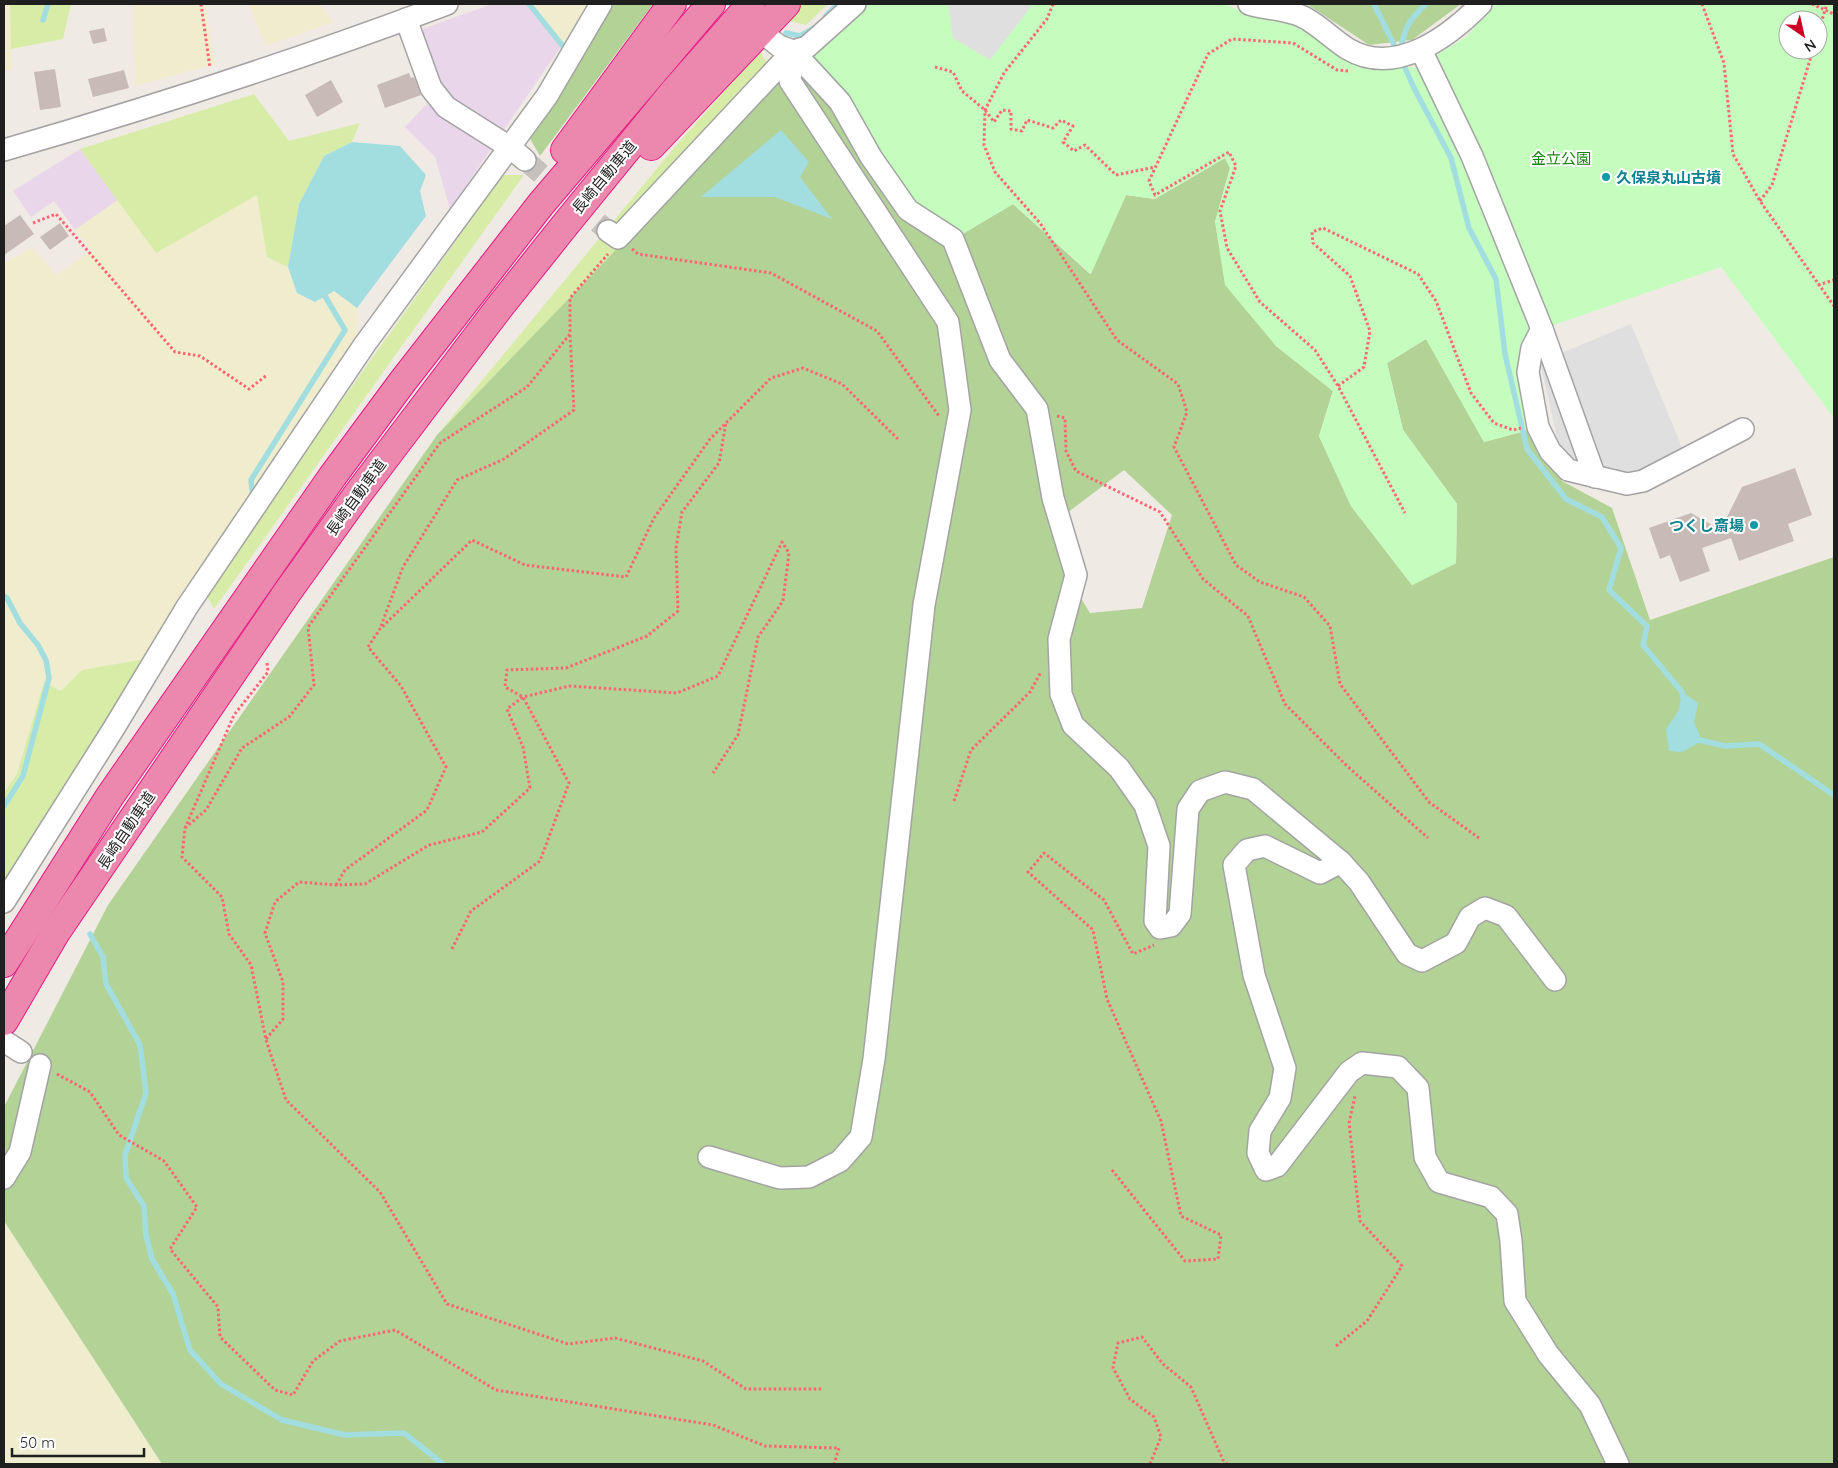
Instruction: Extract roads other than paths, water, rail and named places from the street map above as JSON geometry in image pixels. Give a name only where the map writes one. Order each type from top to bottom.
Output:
[{"type":"highway","points":[[332,477],[400,378],[672,4]]},
{"type":"highway","name":"長崎自動車道","points":[[4,963],[110,796],[332,477],[403,381],[541,204],[710,4]]},
{"type":"highway","name":"長崎自動車道","points":[[4,1021],[56,932],[286,594],[357,495],[498,309],[672,94],[751,4]]},
{"type":"highway","points":[[498,309],[786,4]]},
{"type":"street","points":[[4,150],[120,117],[291,61],[447,4]]},
{"type":"street","points":[[4,902],[114,728],[192,598],[365,344],[518,154],[547,96],[601,4]]},
{"type":"street","points":[[613,235],[793,51],[807,47],[855,4]]},
{"type":"street","points":[[1249,4],[1301,16],[1348,49],[1368,58],[1387,58],[1416,52],[1450,32],[1481,4]]},
{"type":"street","points":[[406,19],[431,88],[446,107],[518,154]]},
{"type":"street","points":[[769,38],[779,46],[793,51],[840,102],[871,157],[908,210],[953,239],[1000,360],[1037,409],[1053,498],[1076,575],[1059,639],[1061,694],[1072,725],[1119,768],[1145,805],[1159,846],[1155,921],[1160,928],[1172,926],[1180,914],[1188,810],[1200,791],[1225,782],[1253,789],[1341,862],[1359,882],[1407,954],[1422,960],[1456,943],[1470,917],[1485,908],[1506,916],[1555,980]]},
{"type":"street","points":[[709,1156],[780,1178],[809,1177],[840,1161],[861,1137],[874,1059],[924,604],[960,410],[948,322],[790,81],[793,51]]},
{"type":"street","points":[[1416,52],[1472,156],[1542,329],[1595,477]]},
{"type":"street","points":[[1542,329],[1532,348],[1528,372],[1538,427],[1550,451],[1568,470],[1627,484],[1643,481],[1743,429]]},
{"type":"street","points":[[1341,862],[1320,873],[1265,846],[1247,850],[1234,865],[1254,975],[1284,1068],[1280,1098],[1260,1131],[1258,1153],[1266,1170],[1277,1166],[1349,1072],[1362,1063],[1398,1067],[1418,1088],[1425,1157],[1439,1182],[1490,1197],[1508,1214],[1516,1301],[1548,1354],[1590,1405],[1618,1464]]},
{"type":"street","points":[[4,1178],[20,1152],[40,1065]]},
{"type":"water","points":[[781,130],[809,162],[800,177],[832,219],[775,197],[701,197]]},
{"type":"water","points":[[352,142],[400,146],[426,175],[420,191],[426,216],[357,308],[334,291],[315,302],[297,293],[288,267],[299,204],[324,156]]},
{"type":"water","points":[[1682,692],[1698,703],[1694,722],[1702,741],[1682,752],[1669,751],[1666,729],[1679,710]]},
{"type":"waterway","points":[[43,20],[48,4]]},
{"type":"waterway","points":[[529,4],[562,45]]},
{"type":"waterway","points":[[826,16],[838,4]]},
{"type":"waterway","points":[[1374,4],[1397,51]]},
{"type":"waterway","points":[[1401,52],[1403,37],[1408,25],[1426,4]]},
{"type":"waterway","points":[[786,33],[800,36],[816,27]]},
{"type":"waterway","points":[[1401,59],[1451,158],[1469,228],[1496,279],[1505,354],[1527,449],[1566,499],[1602,517],[1621,548],[1609,590],[1647,626],[1643,645],[1682,692],[1683,698]]},
{"type":"waterway","points":[[253,498],[251,480],[345,330],[325,296]]},
{"type":"waterway","points":[[4,596],[7,598],[20,623],[38,645],[46,660],[49,678],[23,776],[4,806]]},
{"type":"waterway","points":[[1695,739],[1725,746],[1759,744],[1834,795]]},
{"type":"waterway","points":[[90,934],[103,957],[106,984],[140,1045],[146,1093],[125,1155],[126,1178],[144,1206],[146,1235],[152,1259],[173,1294],[190,1350],[221,1384],[282,1420],[345,1435],[404,1433],[443,1464]]},
{"type":"tunnel","points":[[525,160],[608,231]]},
{"type":"place","name":"久保泉丸山古墳","points":[[1606,177]]},
{"type":"place","name":"つくし斎場","points":[[1754,525]]},
{"type":"park label","name":"金立公園","points":[[1561,158]]}]
